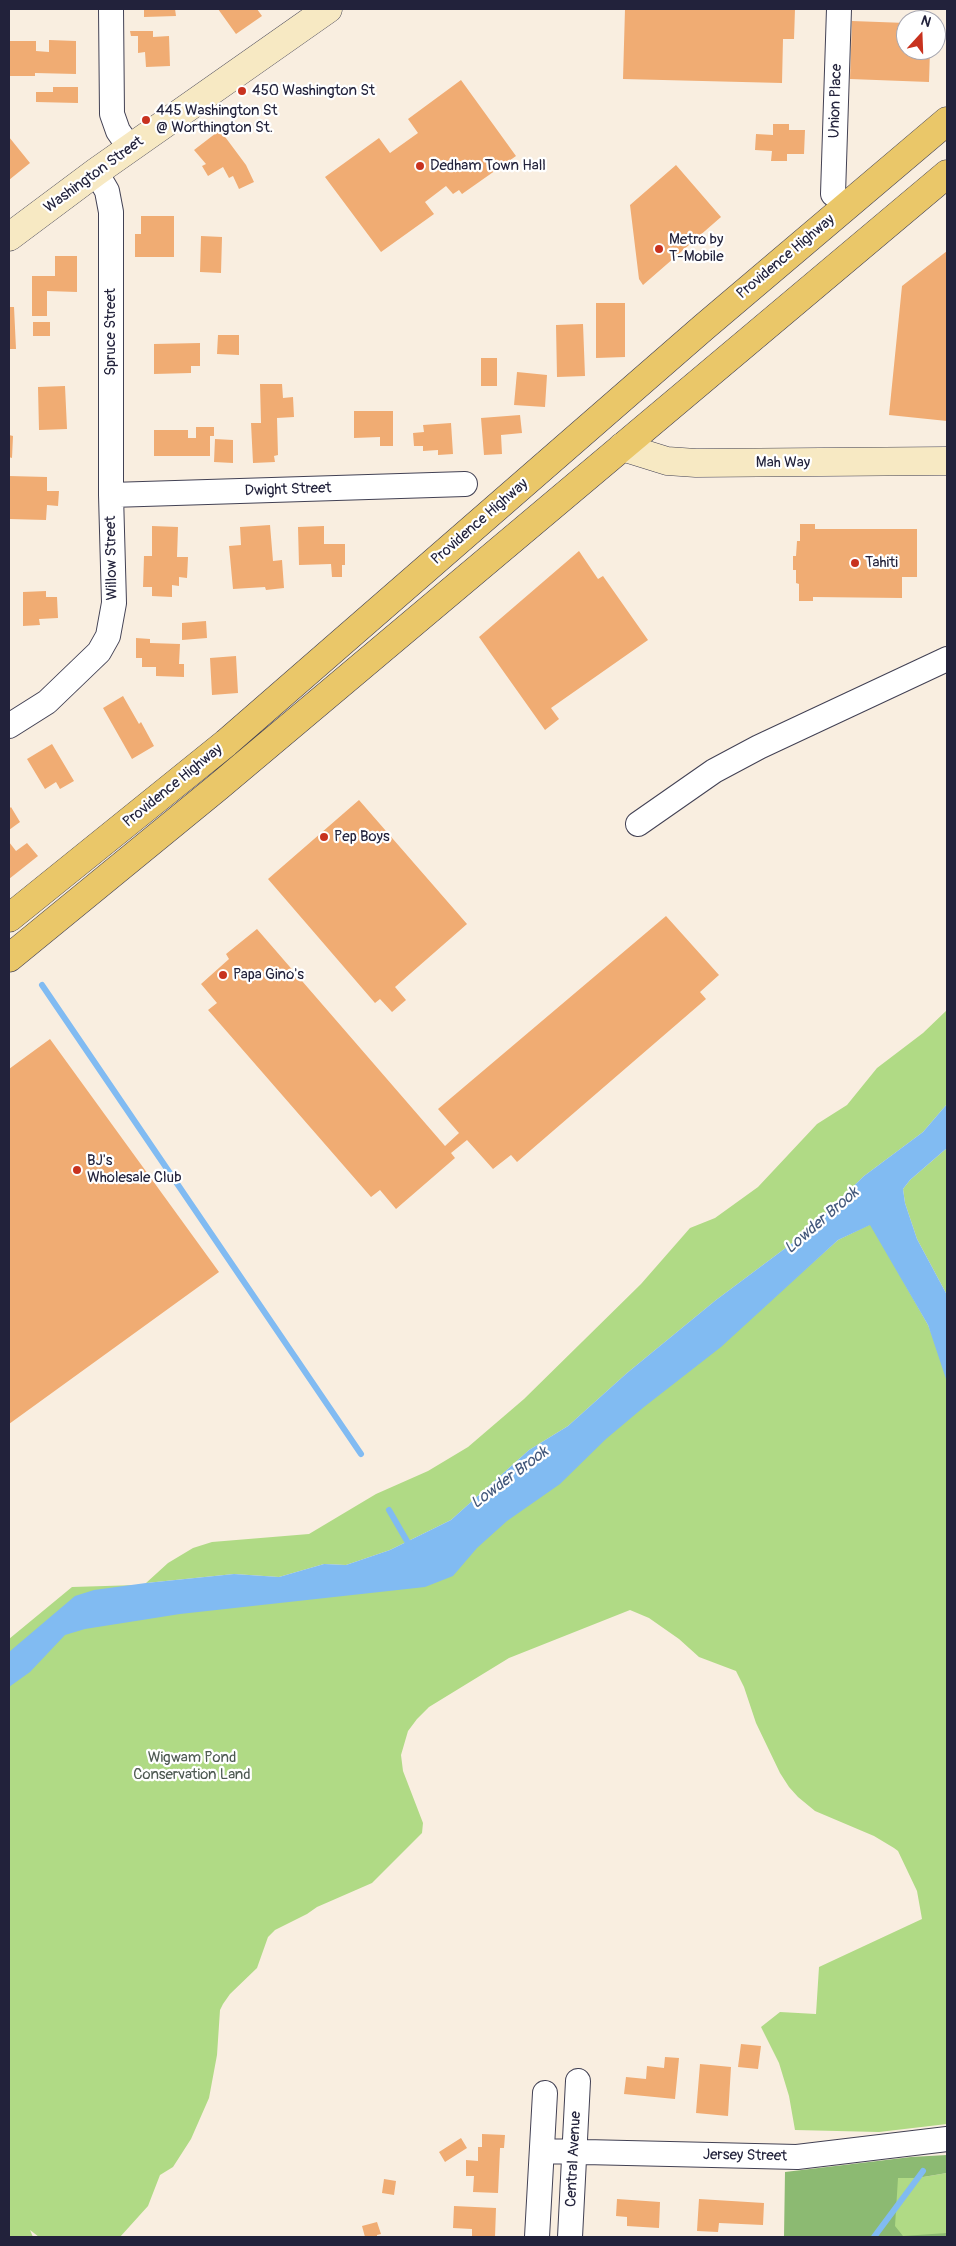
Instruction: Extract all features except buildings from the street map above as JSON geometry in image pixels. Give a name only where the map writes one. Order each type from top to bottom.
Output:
[{"type":"highway","name":"Providence Highway","points":[[9,918],[226,743],[731,304],[947,121]]},
{"type":"highway","name":"Providence Highway","points":[[9,958],[226,781],[947,174]]},
{"type":"main road","name":"Washington Street","points":[[9,237],[96,172],[328,9]]},
{"type":"main road","name":"Mah Way","points":[[622,447],[667,461],[696,463],[947,461]]},
{"type":"street","points":[[111,9],[112,114],[114,123],[130,148]]},
{"type":"street","name":"Union Place","points":[[833,194],[839,9]]},
{"type":"street","name":"Spruce Street","points":[[96,172],[107,191],[111,212],[111,495]]},
{"type":"street","name":"Dwight Street","points":[[111,495],[465,484]]},
{"type":"street","name":"Willow Street","points":[[9,726],[47,702],[99,652],[108,636],[114,603],[111,495]]},
{"type":"street","points":[[638,824],[714,771],[947,659]]},
{"type":"street","name":"Central Avenue","points":[[570,2237],[578,2081]]},
{"type":"street","points":[[537,2237],[545,2093]]},
{"type":"street","name":"Jersey Street","points":[[542,2150],[797,2157],[947,2139]]},
{"type":"green space","points":[[947,1010],[947,1104],[923,1132],[864,1176],[803,1235],[716,1300],[627,1373],[568,1426],[529,1450],[451,1520],[390,1550],[346,1565],[324,1564],[279,1577],[234,1574],[146,1583],[168,1563],[193,1548],[212,1542],[309,1534],[376,1494],[428,1471],[468,1447],[524,1399],[641,1284],[690,1228],[715,1218],[758,1187],[817,1124],[847,1105],[877,1068],[923,1033]]},
{"type":"green space","points":[[947,1148],[947,1295],[917,1239],[905,1203],[903,1189],[910,1180]]},
{"type":"green space","name":"Wigwam Pond Conservation Land","points":[[871,1224],[928,1325],[947,1372],[947,2124],[879,2132],[795,2130],[789,2096],[779,2063],[761,2027],[780,2012],[816,2014],[819,1967],[922,1919],[917,1891],[898,1851],[874,1836],[815,1811],[789,1787],[780,1773],[756,1723],[744,1687],[736,1671],[699,1657],[679,1639],[649,1618],[630,1610],[509,1658],[429,1707],[417,1719],[408,1731],[401,1755],[403,1771],[423,1823],[422,1833],[372,1883],[317,1907],[275,1930],[268,1937],[257,1968],[230,1994],[220,2010],[217,2055],[209,2098],[191,2139],[173,2167],[160,2175],[148,2206],[120,2237],[39,2237],[30,2230],[33,2237],[9,2237],[9,1639],[72,1587],[404,1577],[763,1307],[838,1240]]},
{"type":"green space","points":[[947,2155],[947,2173],[917,2178],[898,2178],[895,2226],[903,2236],[947,2233],[947,2237],[784,2237],[785,2172],[911,2157]]},
{"type":"green space","points":[[947,2173],[947,2237],[790,2237],[853,2177],[917,2178]]},
{"type":"water","name":"Lowder Brook","points":[[947,1104],[947,1148],[910,1180],[903,1189],[905,1203],[917,1239],[947,1295],[947,1382],[928,1325],[870,1225],[838,1240],[721,1347],[606,1439],[560,1484],[507,1521],[477,1548],[453,1576],[425,1587],[180,1614],[85,1629],[65,1635],[30,1672],[9,1687],[9,1652],[75,1596],[94,1590],[146,1583],[234,1574],[279,1577],[324,1564],[346,1565],[390,1550],[451,1520],[529,1450],[568,1426],[627,1373],[716,1300],[803,1235],[864,1176],[923,1132]]},
{"type":"waterway","points":[[42,985],[361,1454]]},
{"type":"waterway","points":[[389,1510],[411,1548]]},
{"type":"waterway","points":[[874,2237],[923,2171]]},
{"type":"place","name":"450 Washington St","points":[[242,91]]},
{"type":"place","name":"445 Washington St @ Worthington St.","points":[[146,120]]},
{"type":"place","name":"Dedham Town Hall","points":[[420,166]]},
{"type":"place","name":"Metro by T-Mobile","points":[[659,249]]},
{"type":"place","name":"Tahiti","points":[[855,563]]},
{"type":"place","name":"Pep Boys","points":[[324,837]]},
{"type":"place","name":"Papa Gino's","points":[[223,975]]},
{"type":"place","name":"BJ's Wholesale Club","points":[[77,1170]]}]
